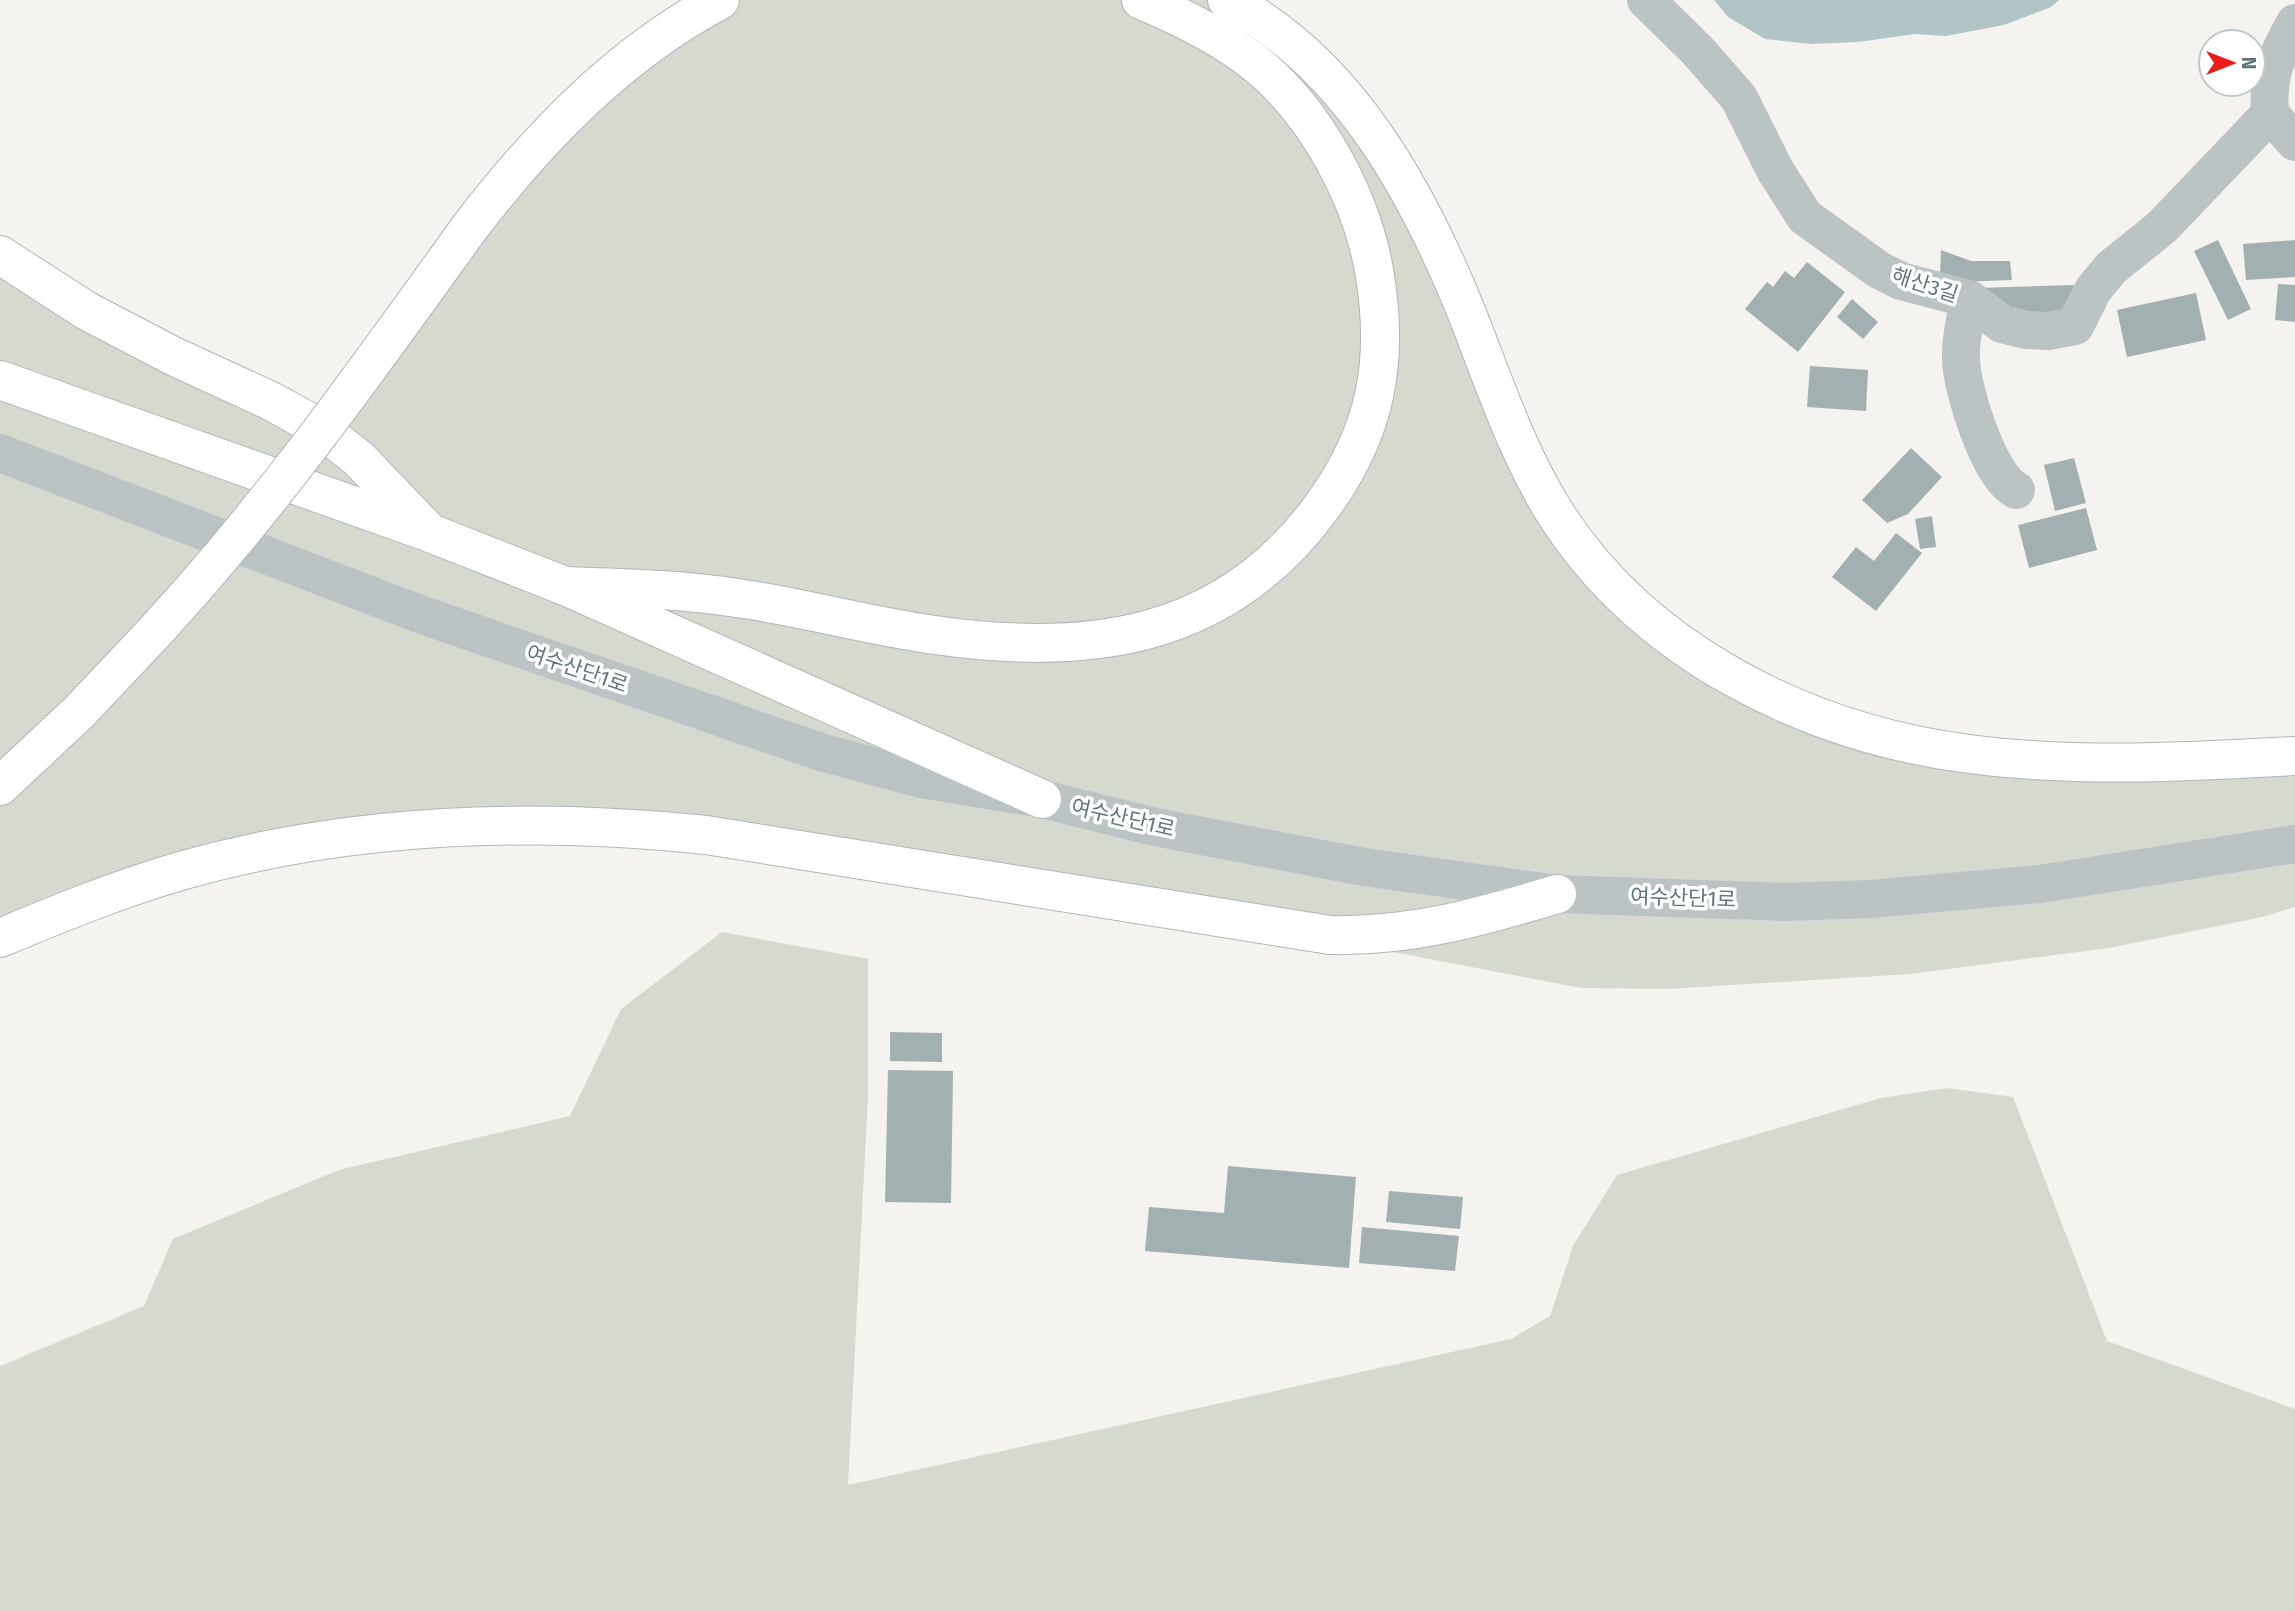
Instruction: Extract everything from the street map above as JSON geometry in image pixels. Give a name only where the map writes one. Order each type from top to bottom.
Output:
[{"type":"highway","points":[[0,786],[79,712],[256,518],[294,470],[470,227],[534,149],[596,87],[657,39],[720,0]]},
{"type":"highway","points":[[565,586],[736,597],[933,635],[1030,644],[1070,643],[1160,626],[1188,617],[1251,582],[1286,551],[1342,480],[1371,413],[1381,346],[1381,310],[1362,222],[1324,146],[1279,85],[1232,47],[1141,0]]},
{"type":"highway","points":[[1227,0],[1274,30],[1301,52],[1356,111],[1405,183],[1440,247],[1521,449],[1552,508],[1605,579],[1666,634],[1728,675],[1804,710],[1864,731],[1966,754],[2131,764],[2295,756]]},
{"type":"highway","points":[[0,255],[87,311],[173,356],[271,401],[318,427],[358,458],[430,533]]},
{"type":"highway","points":[[0,380],[430,533],[565,586],[1042,799]]},
{"type":"highway","points":[[0,938],[116,892],[253,853],[322,840],[420,829],[516,823],[611,825],[706,835],[1330,935],[1366,936],[1421,930],[1557,894]]},
{"type":"street","name":"해산3길","points":[[1646,0],[1733,90],[1775,170],[1805,217],[1880,270],[1901,281],[1969,299],[1987,315],[2016,328],[2048,331],[2075,326],[2094,290],[2111,268],[2162,227],[2270,114]]},
{"type":"street","points":[[2295,23],[2272,68],[2267,88],[2270,114],[2295,142]]},
{"type":"street","points":[[1969,299],[1961,358],[1966,390],[1994,468],[2008,486],[2016,490]]},
{"type":"street","name":"여수산단1로","points":[[0,453],[422,615],[824,753],[921,779],[1042,799],[1260,849],[1364,867],[1557,894],[1784,902],[1870,899],[2040,884],[2295,844]]},
{"type":"shaded area","points":[[720,0],[1227,0],[1356,111],[1521,449],[1666,634],[1915,744],[2295,756],[2295,907],[2262,917],[2109,948],[1910,974],[1667,989],[1581,988],[1232,921],[706,835],[322,840],[0,938],[0,255],[318,427],[470,227]]},
{"type":"shaded area","points":[[1714,0],[2059,0],[2051,7],[2004,25],[1946,36],[1915,34],[1858,42],[1812,44],[1765,39],[1728,17]]},
{"type":"shaded area","points":[[722,932],[868,959],[868,1096],[848,1485],[1511,1339],[1550,1316],[1573,1246],[1617,1175],[1881,1098],[1947,1088],[2013,1097],[2107,1341],[2295,1409],[2295,1611],[0,1611],[0,1366],[144,1306],[173,1239],[339,1170],[570,1116],[621,1009]]},
{"type":"building","points":[[2218,240],[2251,309],[2228,320],[2194,251]]},
{"type":"building","points":[[2295,240],[2295,277],[2246,280],[2243,244]]},
{"type":"building","points":[[1941,250],[1971,261],[2010,261],[2012,280],[1961,282],[1940,275]]},
{"type":"building","points":[[1807,262],[1845,292],[1798,352],[1745,309],[1767,282],[1773,287],[1785,271],[1794,278]]},
{"type":"building","points":[[2278,284],[2295,285],[2295,322],[2275,320]]},
{"type":"building","points":[[2074,285],[2065,311],[2017,318],[1976,288]]},
{"type":"building","points":[[2196,293],[2206,340],[2127,357],[2117,310]]},
{"type":"building","points":[[1852,299],[1878,322],[1863,339],[1837,317]]},
{"type":"building","points":[[1810,366],[1868,370],[1866,411],[1807,407]]},
{"type":"building","points":[[1911,448],[1942,477],[1908,514],[1887,523],[1862,500]]},
{"type":"building","points":[[2074,458],[2086,503],[2055,511],[2044,465]]},
{"type":"building","points":[[2086,508],[2097,550],[2029,568],[2018,525]]},
{"type":"building","points":[[1932,516],[1936,547],[1920,549],[1915,519]]},
{"type":"building","points":[[1896,533],[1922,553],[1876,611],[1832,577],[1856,547],[1874,561]]},
{"type":"building","points":[[890,1032],[942,1033],[942,1062],[890,1061]]},
{"type":"building","points":[[888,1070],[953,1071],[951,1203],[885,1202]]},
{"type":"building","points":[[1228,1166],[1356,1177],[1349,1268],[1145,1251],[1149,1207],[1224,1213]]},
{"type":"building","points":[[1389,1191],[1463,1197],[1460,1229],[1386,1222]]},
{"type":"building","points":[[1362,1227],[1459,1236],[1455,1271],[1359,1263]]}]
